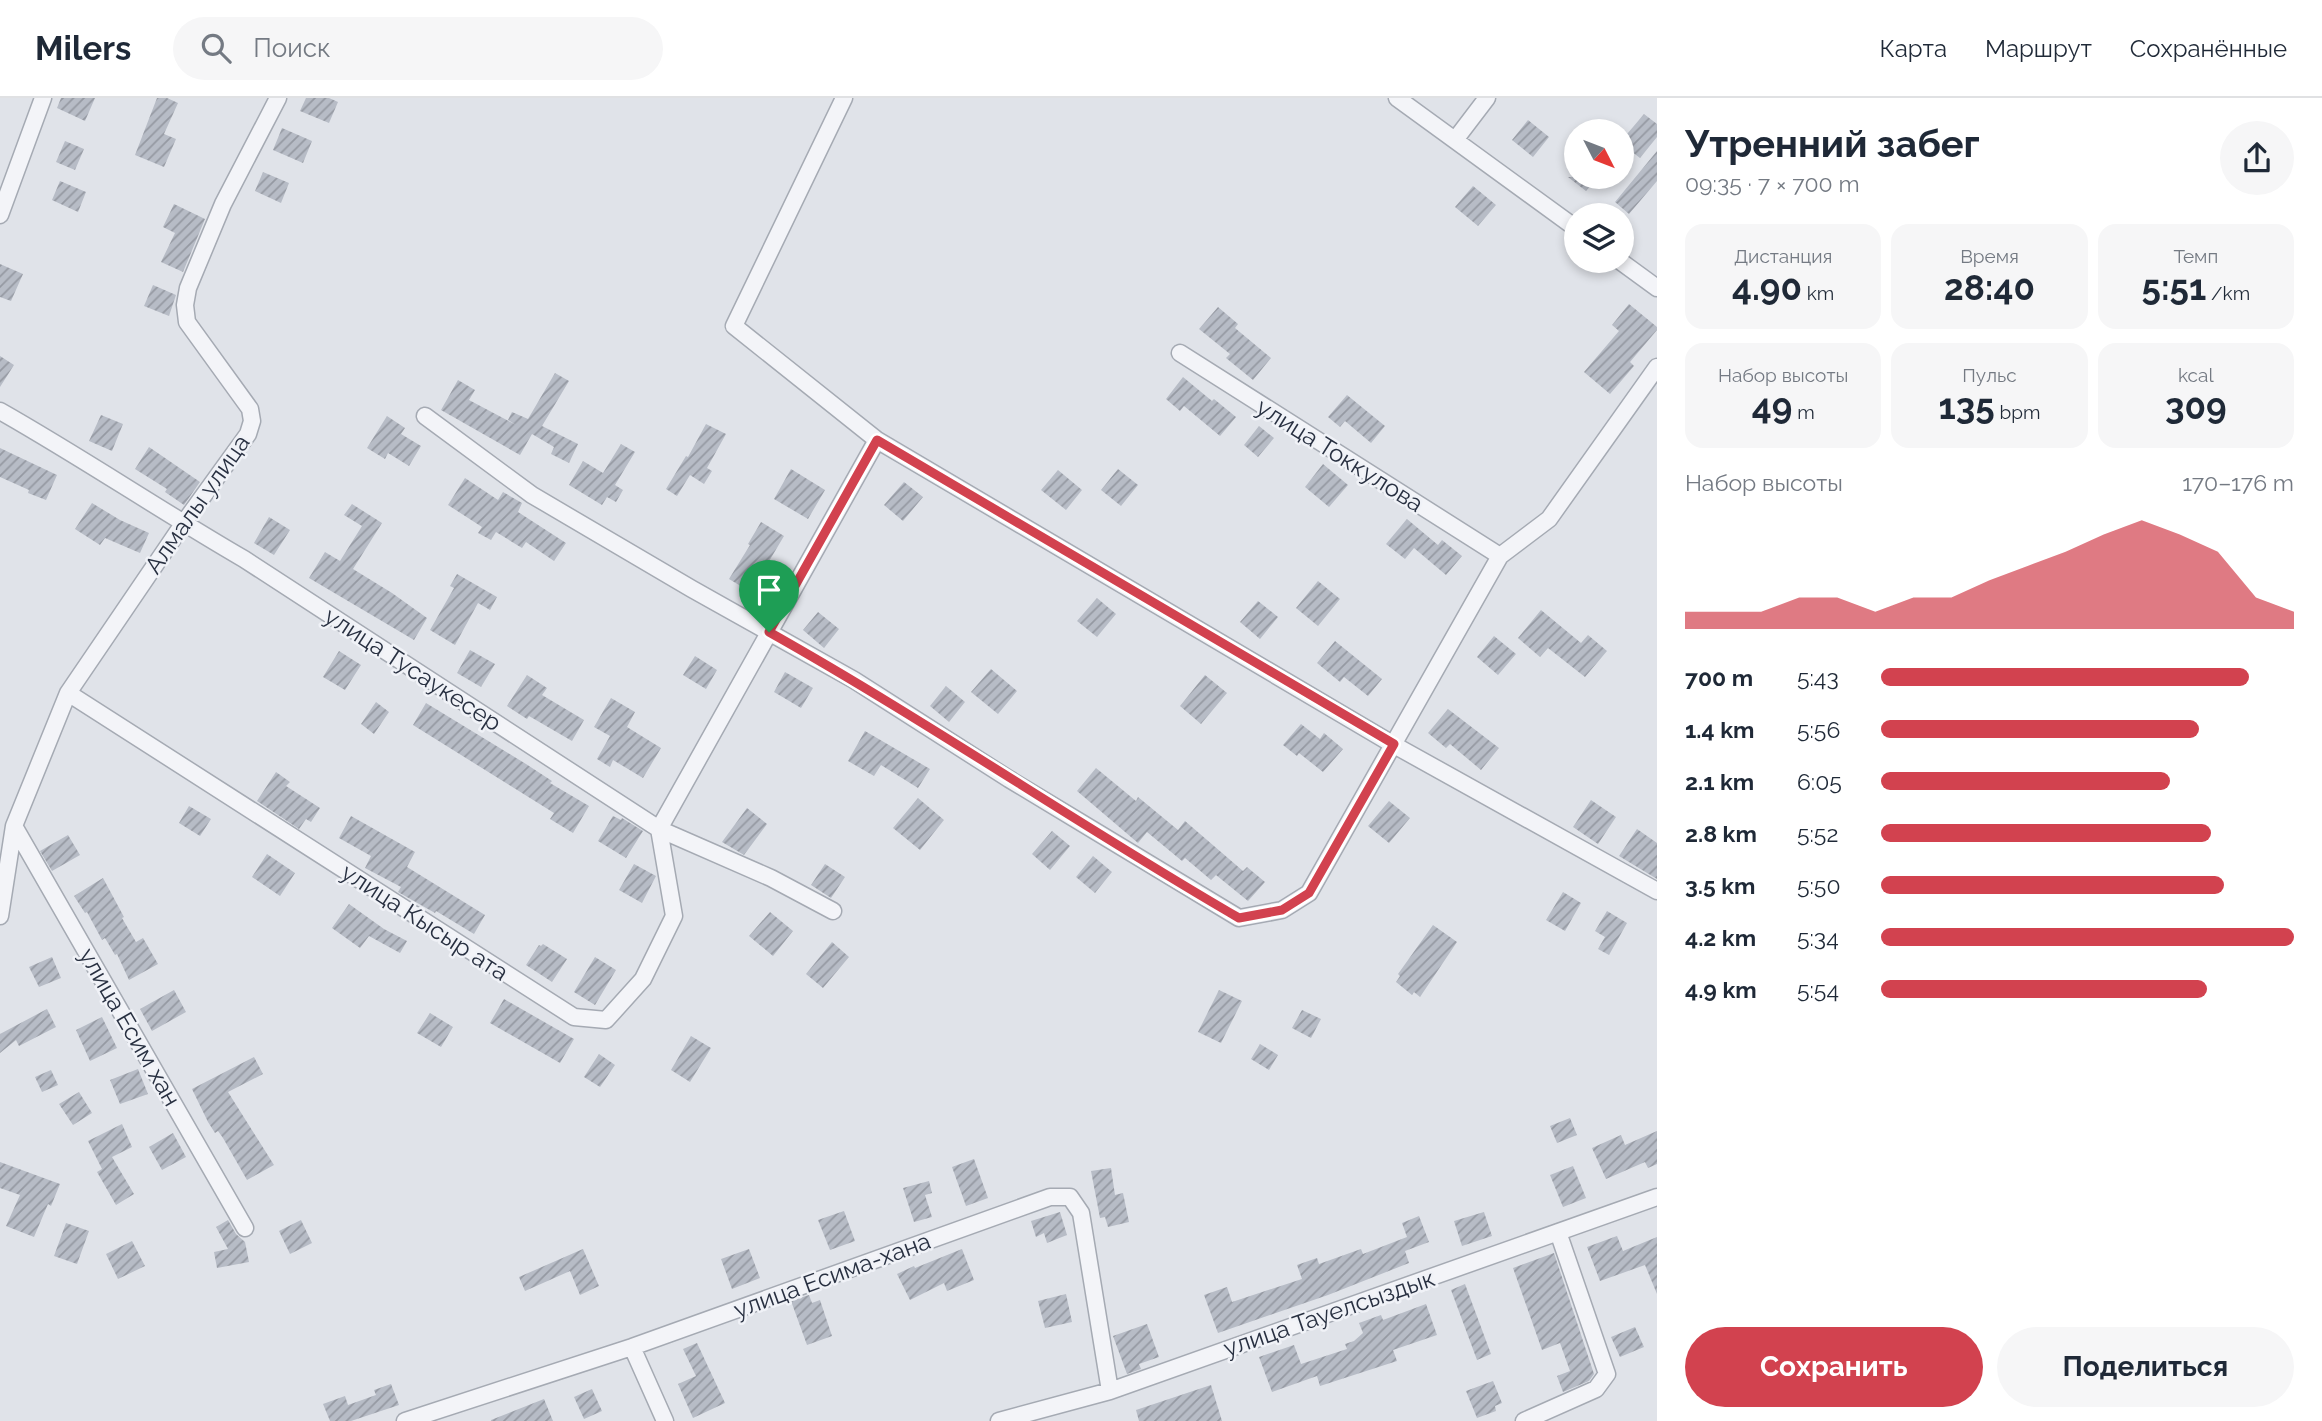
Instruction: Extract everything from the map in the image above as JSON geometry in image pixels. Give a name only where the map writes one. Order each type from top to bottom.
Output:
[{"type":"street","points":[[0,215],[43,98]]},
{"type":"street","name":"Алмалы улица","points":[[0,916],[15,825],[68,693],[248,434],[252,421],[250,408],[187,322],[185,305],[188,288],[223,204],[278,98]]},
{"type":"street","points":[[844,98],[734,326],[877,440],[1394,744],[1657,891]]},
{"type":"street","points":[[1397,98],[1564,220]]},
{"type":"street","points":[[1455,140],[1487,98]]},
{"type":"street","points":[[1634,272],[1657,288]]},
{"type":"street","name":"улица Токкулова","points":[[1180,353],[1500,556]]},
{"type":"street","points":[[425,416],[532,495],[854,680],[1021,787],[1239,918],[1282,910],[1309,893],[1500,556],[1549,519],[1657,367]]},
{"type":"street","name":"улица Тусаукесер","points":[[0,411],[69,450],[183,524],[244,559],[659,829],[771,878],[833,911]]},
{"type":"street","points":[[659,829],[877,440]]},
{"type":"street","name":"улица Кысыр ата","points":[[68,693],[574,1017],[606,1020],[643,979],[674,916],[659,829]]},
{"type":"street","name":"улица Есим хан","points":[[15,825],[245,1228]]},
{"type":"street","name":"улица Есима-хана","points":[[405,1421],[632,1347],[1050,1196],[1070,1197],[1081,1213],[1110,1391]]},
{"type":"street","name":"улица Тауелсыздык","points":[[999,1421],[1110,1391],[1657,1197]]},
{"type":"street","points":[[1524,1421],[1596,1389],[1607,1374],[1558,1232]]},
{"type":"street","points":[[632,1347],[665,1421]]},
{"type":"building","points":[[61,98],[95,98],[85,121],[57,108]]},
{"type":"building","points":[[157,98],[167,98],[178,103],[164,134],[176,139],[164,167],[135,155]]},
{"type":"building","points":[[306,98],[329,98],[338,102],[329,123],[300,111]]},
{"type":"building","points":[[1644,114],[1657,124],[1657,137],[1640,158],[1634,153],[1634,126]]},
{"type":"building","points":[[1528,120],[1549,137],[1533,157],[1512,140]]},
{"type":"building","points":[[282,128],[312,141],[303,163],[273,150]]},
{"type":"building","points":[[65,141],[84,149],[75,170],[56,162]]},
{"type":"building","points":[[1657,151],[1657,181],[1634,208],[1634,203],[1616,203],[1626,189],[1634,189],[1634,179]]},
{"type":"building","points":[[263,172],[289,183],[281,203],[255,191]]},
{"type":"building","points":[[60,181],[86,192],[78,212],[52,200]]},
{"type":"building","points":[[1473,186],[1496,205],[1478,226],[1455,207]]},
{"type":"building","points":[[174,204],[205,219],[183,272],[161,262],[175,233],[163,227]]},
{"type":"building","points":[[0,264],[23,274],[11,301],[0,297]]},
{"type":"building","points":[[153,285],[176,295],[169,316],[144,306]]},
{"type":"building","points":[[1629,304],[1657,327],[1657,330],[1630,362],[1634,366],[1610,394],[1584,372],[1619,331],[1612,325]]},
{"type":"building","points":[[1218,307],[1238,324],[1235,328],[1271,358],[1253,380],[1226,358],[1230,354],[1199,329]]},
{"type":"building","points":[[0,356],[14,365],[0,387]]},
{"type":"building","points":[[555,373],[569,381],[542,426],[578,444],[569,463],[551,454],[554,447],[532,434],[520,455],[441,410],[458,380],[475,390],[469,400],[516,425],[508,420],[512,412],[528,419]]},
{"type":"building","points":[[1183,377],[1236,417],[1220,436],[1184,406],[1180,411],[1166,399]]},
{"type":"building","points":[[1347,395],[1385,426],[1371,443],[1345,421],[1340,427],[1328,417]]},
{"type":"building","points":[[101,415],[123,424],[112,451],[89,441]]},
{"type":"building","points":[[387,416],[405,428],[401,434],[421,446],[409,466],[388,453],[385,459],[367,448]]},
{"type":"building","points":[[706,424],[726,434],[707,468],[712,471],[704,484],[690,475],[677,496],[666,489]]},
{"type":"building","points":[[1259,426],[1274,438],[1258,457],[1244,445]]},
{"type":"building","points":[[621,444],[635,452],[615,485],[623,490],[616,502],[607,497],[602,505],[569,485],[583,461],[603,473]]},
{"type":"building","points":[[149,447],[200,482],[184,505],[165,492],[167,489],[135,469]]},
{"type":"building","points":[[0,448],[57,475],[46,500],[0,477]]},
{"type":"building","points":[[1323,464],[1348,485],[1329,507],[1305,487]]},
{"type":"building","points":[[791,469],[825,490],[808,519],[774,499]]},
{"type":"building","points":[[1118,469],[1138,485],[1121,506],[1101,490]]},
{"type":"building","points":[[1058,470],[1082,490],[1066,510],[1041,490]]},
{"type":"building","points":[[465,478],[498,500],[503,492],[522,503],[518,512],[566,543],[554,561],[526,542],[522,548],[496,532],[491,540],[478,533],[482,527],[448,505]]},
{"type":"building","points":[[904,482],[923,497],[903,521],[884,505]]},
{"type":"building","points":[[92,503],[149,533],[140,553],[105,538],[100,545],[75,529]]},
{"type":"building","points":[[352,504],[382,523],[353,569],[427,618],[414,640],[309,578],[325,552],[340,561],[362,526],[344,515]]},
{"type":"building","points":[[269,517],[290,530],[274,555],[254,543]]},
{"type":"building","points":[[1407,519],[1438,545],[1442,540],[1462,556],[1446,575],[1414,548],[1405,559],[1386,544]]},
{"type":"building","points":[[761,522],[784,536],[754,591],[749,591],[729,579]]},
{"type":"building","points":[[457,574],[497,597],[490,610],[478,603],[455,645],[430,630],[454,588],[450,586]]},
{"type":"building","points":[[1318,581],[1340,599],[1318,626],[1296,608]]},
{"type":"building","points":[[1097,598],[1116,614],[1097,637],[1077,621]]},
{"type":"building","points":[[1258,601],[1278,617],[1260,639],[1240,622]]},
{"type":"building","points":[[1541,610],[1581,643],[1588,635],[1607,651],[1585,677],[1548,648],[1540,657],[1518,638]]},
{"type":"building","points":[[818,612],[839,629],[824,648],[803,630]]},
{"type":"building","points":[[1494,636],[1516,654],[1498,675],[1477,657]]},
{"type":"building","points":[[1335,641],[1382,679],[1368,696],[1344,677],[1340,682],[1317,663]]},
{"type":"building","points":[[470,650],[495,664],[481,687],[457,673]]},
{"type":"building","points":[[339,651],[361,665],[345,690],[323,677]]},
{"type":"building","points":[[695,656],[717,670],[706,689],[683,675]]},
{"type":"building","points":[[991,669],[1017,691],[998,714],[971,692]]},
{"type":"building","points":[[785,672],[813,688],[801,708],[774,692]]},
{"type":"building","points":[[527,675],[547,688],[542,695],[584,720],[572,741],[507,706]]},
{"type":"building","points":[[1205,675],[1227,693],[1201,724],[1180,706]]},
{"type":"building","points":[[946,686],[965,702],[949,722],[930,706]]},
{"type":"building","points":[[611,698],[635,712],[627,727],[661,748],[643,778],[613,760],[610,767],[597,759],[610,736],[594,727]]},
{"type":"building","points":[[376,702],[389,712],[374,734],[361,724]]},
{"type":"building","points":[[426,703],[589,806],[573,833],[550,819],[554,813],[413,725]]},
{"type":"building","points":[[1448,709],[1499,748],[1481,770],[1450,744],[1446,748],[1428,733]]},
{"type":"building","points":[[1301,724],[1320,739],[1324,733],[1343,749],[1323,772],[1299,753],[1297,756],[1283,745]]},
{"type":"building","points":[[865,731],[930,769],[918,788],[881,765],[874,776],[848,761]]},
{"type":"building","points":[[1096,768],[1136,801],[1138,797],[1178,830],[1185,821],[1243,871],[1247,867],[1265,882],[1248,901],[1216,875],[1211,880],[1185,858],[1182,861],[1147,832],[1138,843],[1077,791]]},
{"type":"building","points":[[276,772],[290,782],[286,786],[320,808],[311,822],[306,819],[299,829],[257,801]]},
{"type":"building","points":[[918,798],[944,820],[920,850],[893,828]]},
{"type":"building","points":[[1591,800],[1616,817],[1598,844],[1573,827]]},
{"type":"building","points":[[1389,801],[1410,818],[1389,843],[1368,826]]},
{"type":"building","points":[[189,806],[211,819],[200,836],[179,823]]},
{"type":"building","points":[[747,808],[767,824],[744,855],[722,842]]},
{"type":"building","points":[[351,816],[415,852],[407,867],[485,915],[474,934],[398,892],[401,887],[365,868],[371,856],[339,838]]},
{"type":"building","points":[[613,816],[621,820],[622,818],[643,831],[626,858],[598,841]]},
{"type":"building","points":[[1637,829],[1657,843],[1657,879],[1619,856]]},
{"type":"building","points":[[1052,831],[1070,846],[1050,870],[1032,854]]},
{"type":"building","points":[[68,835],[80,855],[52,871],[40,851]]},
{"type":"building","points":[[267,854],[295,873],[280,896],[252,877]]},
{"type":"building","points":[[1093,856],[1112,872],[1095,893],[1076,877]]},
{"type":"building","points":[[634,864],[656,876],[642,903],[619,890]]},
{"type":"building","points":[[825,864],[845,877],[831,898],[811,885]]},
{"type":"building","points":[[103,878],[136,942],[143,938],[158,964],[129,980],[117,954],[115,955],[105,938],[102,940],[87,912],[85,913],[74,896]]},
{"type":"building","points":[[1563,892],[1581,903],[1565,931],[1546,920]]},
{"type":"building","points":[[349,904],[384,929],[407,941],[400,953],[369,936],[360,948],[332,928]]},
{"type":"building","points":[[1607,911],[1627,923],[1609,955],[1598,949],[1605,937],[1595,931]]},
{"type":"building","points":[[770,912],[793,931],[773,956],[749,936]]},
{"type":"building","points":[[1433,925],[1457,942],[1420,997],[1414,992],[1412,995],[1396,982],[1400,976],[1398,974]]},
{"type":"building","points":[[832,942],[849,957],[823,988],[806,974]]},
{"type":"building","points":[[543,944],[567,959],[552,982],[526,965],[539,945]]},
{"type":"building","points":[[52,957],[61,978],[39,987],[29,967]]},
{"type":"building","points":[[595,957],[616,970],[595,1005],[574,992]]},
{"type":"building","points":[[174,990],[186,1012],[152,1031],[140,1009]]},
{"type":"building","points":[[1219,990],[1242,1001],[1221,1043],[1198,1032]]},
{"type":"building","points":[[504,999],[574,1039],[560,1063],[490,1023]]},
{"type":"building","points":[[47,1009],[56,1027],[19,1046],[16,1040],[0,1053],[0,1034]]},
{"type":"building","points":[[1302,1010],[1321,1019],[1311,1038],[1292,1028]]},
{"type":"building","points":[[430,1013],[453,1027],[441,1047],[417,1033]]},
{"type":"building","points":[[102,1017],[117,1048],[90,1061],[76,1030]]},
{"type":"building","points":[[691,1036],[711,1048],[690,1082],[671,1070]]},
{"type":"building","points":[[1260,1044],[1278,1055],[1269,1070],[1251,1059]]},
{"type":"building","points":[[599,1054],[615,1065],[600,1087],[584,1077]]},
{"type":"building","points":[[254,1057],[263,1074],[228,1092],[274,1165],[247,1180],[223,1138],[218,1131],[215,1133],[208,1122],[192,1089]]},
{"type":"building","points":[[138,1069],[148,1094],[120,1104],[110,1080]]},
{"type":"building","points":[[51,1070],[58,1085],[42,1092],[35,1077]]},
{"type":"building","points":[[79,1092],[92,1113],[73,1125],[59,1104]]},
{"type":"building","points":[[1570,1118],[1577,1135],[1557,1143],[1550,1126]]},
{"type":"building","points":[[122,1124],[132,1147],[112,1157],[134,1194],[116,1205],[97,1172],[102,1169],[88,1141]]},
{"type":"building","points":[[1657,1131],[1657,1164],[1648,1168],[1645,1162],[1606,1179],[1592,1148],[1621,1135],[1625,1145]]},
{"type":"building","points":[[173,1133],[186,1157],[162,1170],[149,1147]]},
{"type":"building","points":[[974,1159],[988,1198],[966,1206],[952,1167]]},
{"type":"building","points":[[0,1162],[60,1184],[34,1237],[6,1226],[20,1195],[0,1188]]},
{"type":"building","points":[[1573,1166],[1586,1198],[1563,1207],[1550,1175]]},
{"type":"building","points":[[1111,1168],[1115,1195],[1123,1193],[1129,1222],[1108,1227],[1105,1217],[1100,1218],[1091,1171]]},
{"type":"building","points":[[929,1181],[932,1193],[925,1195],[932,1217],[914,1222],[903,1188]]},
{"type":"building","points":[[844,1211],[855,1241],[830,1250],[818,1220]]},
{"type":"building","points":[[1060,1212],[1067,1235],[1047,1243],[1044,1233],[1036,1237],[1031,1221]]},
{"type":"building","points":[[1484,1212],[1492,1236],[1462,1246],[1454,1221]]},
{"type":"building","points":[[1419,1216],[1429,1242],[1405,1251],[1409,1263],[1328,1295],[1218,1333],[1204,1295],[1227,1287],[1232,1302],[1302,1279],[1297,1265],[1317,1258],[1319,1264],[1361,1249],[1363,1254],[1407,1237],[1402,1223]]},
{"type":"building","points":[[228,1220],[236,1234],[245,1242],[249,1262],[217,1268],[214,1252],[228,1249],[216,1227]]},
{"type":"building","points":[[301,1220],[312,1243],[290,1254],[279,1231]]},
{"type":"building","points":[[66,1223],[89,1231],[77,1264],[54,1256]]},
{"type":"building","points":[[1617,1236],[1623,1251],[1657,1237],[1657,1294],[1645,1265],[1600,1281],[1587,1247]]},
{"type":"building","points":[[132,1241],[145,1266],[118,1279],[106,1254]]},
{"type":"building","points":[[583,1249],[599,1286],[580,1295],[570,1271],[525,1291],[519,1277]]},
{"type":"building","points":[[749,1249],[760,1278],[732,1289],[721,1259]]},
{"type":"building","points":[[962,1249],[974,1280],[947,1291],[944,1283],[910,1300],[897,1274]]},
{"type":"building","points":[[1554,1253],[1594,1374],[1589,1381],[1563,1392],[1557,1376],[1570,1371],[1560,1343],[1542,1350],[1513,1268]]},
{"type":"building","points":[[1465,1284],[1491,1354],[1477,1360],[1451,1290]]},
{"type":"building","points":[[1066,1294],[1072,1322],[1045,1328],[1038,1301]]},
{"type":"building","points":[[809,1295],[812,1303],[820,1300],[832,1336],[807,1345],[791,1301]]},
{"type":"building","points":[[1426,1304],[1437,1335],[1393,1350],[1397,1361],[1320,1386],[1317,1376],[1272,1392],[1259,1357],[1294,1345],[1301,1364],[1347,1349],[1345,1344],[1354,1341],[1363,1333],[1359,1323],[1381,1315],[1383,1320]]},
{"type":"building","points":[[1147,1324],[1159,1357],[1139,1364],[1141,1369],[1127,1374],[1113,1336]]},
{"type":"building","points":[[1635,1327],[1644,1347],[1620,1357],[1611,1337]]},
{"type":"building","points":[[697,1343],[725,1403],[693,1418],[678,1384],[696,1376],[683,1349]]},
{"type":"building","points":[[1493,1381],[1502,1403],[1495,1406],[1496,1411],[1477,1418],[1466,1391]]},
{"type":"building","points":[[391,1384],[399,1405],[351,1421],[330,1421],[323,1404],[345,1396],[348,1405],[376,1395],[374,1390]]},
{"type":"building","points":[[1211,1385],[1222,1421],[1139,1421],[1136,1410]]},
{"type":"building","points":[[592,1389],[602,1411],[584,1419],[574,1397]]},
{"type":"building","points":[[544,1399],[553,1421],[491,1421],[491,1420]]},
{"type":"route","points":[[877,440],[1394,744],[1309,893],[1282,910],[1239,918],[1009,779],[854,680],[769,632],[877,440]]}]
